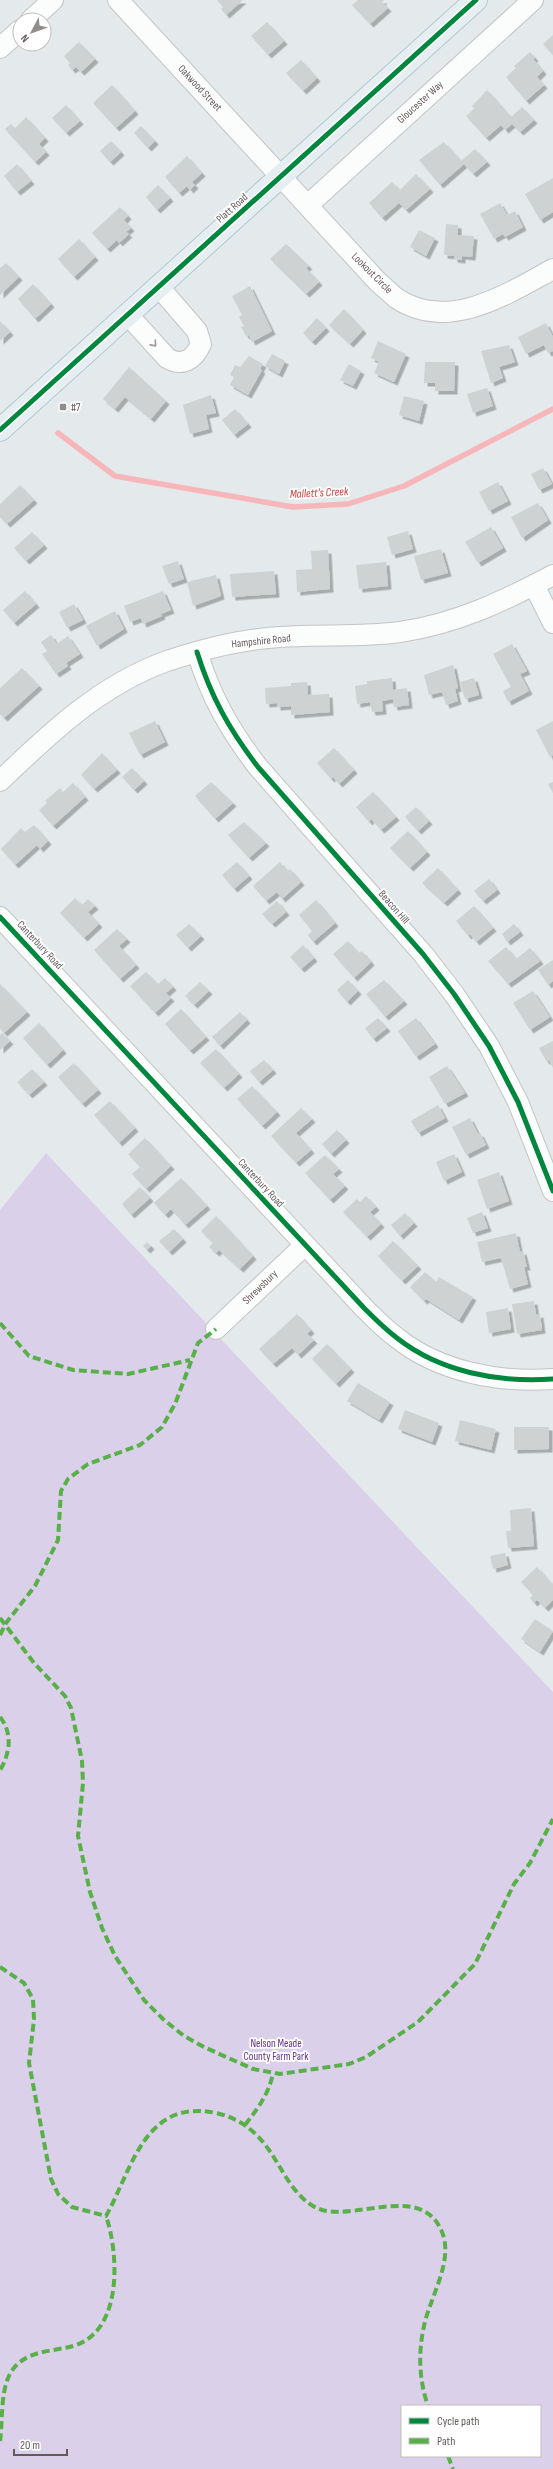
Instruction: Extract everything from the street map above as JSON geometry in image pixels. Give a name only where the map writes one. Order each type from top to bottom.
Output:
[{"type":"main road","name":"Platt Road","points":[[0,429],[282,177],[476,0]]},
{"type":"street","points":[[40,12],[53,0]]},
{"type":"street","name":"Oakwood Street","points":[[118,0],[282,177]]},
{"type":"street","name":"Gloucester Way","points":[[308,205],[533,0]]},
{"type":"street","points":[[0,48],[12,37]]},
{"type":"street","name":"Lookout Circle","points":[[282,177],[378,282],[397,298],[420,309],[452,312],[476,307],[553,269]]},
{"type":"street","points":[[128,315],[167,358],[173,362],[182,363],[193,358],[201,344],[197,331],[159,287]]},
{"type":"street","name":"Hampshire Road","points":[[0,781],[52,731],[108,689],[159,664],[197,652],[269,638],[370,635],[425,627],[466,617],[534,585],[553,574]]},
{"type":"street","points":[[534,585],[553,623]]},
{"type":"street","name":"Beacon Hill","points":[[197,652],[219,711],[238,741],[258,767],[422,954],[454,994],[489,1046],[518,1102],[553,1191]]},
{"type":"street","name":"Canterbury Road","points":[[0,917],[365,1309],[397,1338],[430,1358],[461,1370],[496,1378],[527,1380],[553,1378]]},
{"type":"street","name":"Shrewsbury","points":[[216,1330],[305,1245]]},
{"type":"green space","name":"Nelson Meade County Farm Park","points":[[46,1153],[553,1692],[553,2469],[0,2469],[0,1210]]},
{"type":"building","points":[[217,0],[243,0],[226,15],[221,9],[223,7]]},
{"type":"building","points":[[358,0],[384,0],[382,2],[388,8],[370,24],[352,5]]},
{"type":"building","points":[[267,22],[284,41],[268,55],[251,36]]},
{"type":"building","points":[[553,35],[553,55],[543,44]]},
{"type":"building","points":[[79,42],[95,59],[81,72],[76,67],[72,70],[68,65],[70,63],[64,56]]},
{"type":"building","points":[[530,52],[535,58],[533,59],[543,71],[537,77],[544,85],[526,101],[506,77],[516,68],[514,66]]},
{"type":"building","points":[[301,60],[317,78],[303,91],[286,73]]},
{"type":"building","points":[[112,85],[135,111],[116,128],[93,103]]},
{"type":"building","points":[[487,90],[511,117],[522,107],[534,120],[520,132],[512,124],[505,130],[501,125],[486,138],[466,116],[474,109],[472,106]]},
{"type":"building","points":[[66,105],[80,121],[66,133],[52,118]]},
{"type":"building","points":[[26,117],[45,138],[39,144],[46,152],[35,162],[5,129],[11,124],[15,128]]},
{"type":"building","points":[[141,126],[155,141],[148,148],[134,133]]},
{"type":"building","points":[[111,141],[121,152],[110,162],[100,151]]},
{"type":"building","points":[[444,142],[461,161],[475,149],[487,162],[473,174],[464,164],[440,185],[419,160]]},
{"type":"building","points":[[187,156],[202,173],[192,182],[195,185],[190,190],[187,186],[179,193],[165,177]]},
{"type":"building","points":[[17,164],[31,181],[17,192],[4,176]]},
{"type":"building","points":[[416,174],[430,189],[406,210],[399,203],[382,218],[369,203],[392,182],[400,190]]},
{"type":"building","points":[[553,178],[553,212],[540,220],[525,194]]},
{"type":"building","points":[[158,185],[170,198],[157,210],[146,197]]},
{"type":"building","points":[[500,203],[507,215],[515,211],[523,227],[505,237],[503,234],[494,239],[480,214]]},
{"type":"building","points":[[120,207],[128,216],[124,220],[131,228],[126,232],[129,234],[119,243],[117,240],[107,249],[92,233]]},
{"type":"building","points":[[446,224],[458,225],[458,235],[474,236],[472,257],[462,256],[462,260],[454,259],[454,256],[444,255]]},
{"type":"building","points":[[419,230],[435,238],[426,256],[410,247]]},
{"type":"building","points":[[79,239],[95,257],[74,277],[58,259]]},
{"type":"building","points":[[286,244],[309,266],[306,268],[319,282],[306,294],[270,259]]},
{"type":"building","points":[[6,263],[19,277],[0,295],[0,268]]},
{"type":"building","points":[[33,284],[51,304],[35,319],[18,299]]},
{"type":"building","points":[[250,286],[272,331],[252,342],[249,335],[246,336],[241,327],[244,326],[239,317],[242,315],[232,296]]},
{"type":"building","points":[[344,309],[363,330],[350,344],[329,325]]},
{"type":"building","points":[[317,318],[326,328],[312,342],[303,333]]},
{"type":"building","points":[[0,321],[10,332],[0,341]]},
{"type":"building","points":[[546,323],[553,337],[553,351],[548,353],[544,345],[526,354],[518,337]]},
{"type":"building","points":[[378,341],[406,354],[394,382],[374,373],[379,362],[371,358]]},
{"type":"building","points":[[509,345],[515,362],[499,367],[503,378],[491,383],[481,351]]},
{"type":"building","points":[[272,354],[285,361],[279,374],[265,366]]},
{"type":"building","points":[[249,356],[263,364],[260,369],[262,370],[248,395],[230,385],[234,377],[230,375],[235,365],[240,367]]},
{"type":"building","points":[[425,362],[455,362],[454,391],[435,391],[435,383],[424,383]]},
{"type":"building","points":[[349,364],[361,371],[353,386],[340,380]]},
{"type":"building","points":[[129,367],[166,401],[151,419],[125,397],[115,409],[103,399]]},
{"type":"building","points":[[487,388],[493,406],[473,413],[467,394]]},
{"type":"building","points":[[211,395],[216,413],[206,415],[209,429],[190,434],[183,405]]},
{"type":"building","points":[[404,396],[424,401],[419,421],[399,415]]},
{"type":"building","points":[[235,409],[248,424],[234,435],[222,420]]},
{"type":"building","points":[[543,468],[552,484],[539,490],[531,474]]},
{"type":"building","points":[[498,482],[508,501],[489,511],[479,492]]},
{"type":"building","points":[[20,485],[34,500],[7,524],[0,517],[0,504]]},
{"type":"building","points":[[538,503],[548,520],[522,538],[511,517]]},
{"type":"building","points":[[491,527],[503,548],[478,563],[465,542]]},
{"type":"building","points":[[408,531],[413,549],[392,555],[387,537]]},
{"type":"building","points":[[32,532],[44,545],[26,561],[14,548]]},
{"type":"building","points":[[441,549],[448,573],[421,580],[414,556]]},
{"type":"building","points":[[328,550],[330,589],[297,592],[296,570],[312,569],[311,551]]},
{"type":"building","points":[[178,561],[184,579],[169,584],[162,566]]},
{"type":"building","points":[[386,562],[388,586],[359,589],[356,565]]},
{"type":"building","points":[[274,571],[276,594],[232,597],[230,574]]},
{"type":"building","points":[[216,575],[221,596],[193,606],[187,582]]},
{"type":"building","points":[[25,591],[36,604],[14,623],[3,610]]},
{"type":"building","points":[[163,591],[171,610],[161,614],[162,616],[143,624],[141,618],[130,622],[124,606]]},
{"type":"building","points":[[74,604],[83,620],[67,628],[59,612]]},
{"type":"building","points":[[115,611],[124,629],[97,646],[86,626]]},
{"type":"building","points":[[51,635],[57,644],[68,636],[80,654],[66,663],[68,666],[56,674],[42,654],[47,651],[41,642]]},
{"type":"building","points":[[512,644],[527,671],[520,674],[529,691],[508,702],[503,691],[511,687],[493,654]]},
{"type":"building","points":[[453,665],[458,688],[455,689],[458,701],[446,705],[442,692],[429,695],[424,675]]},
{"type":"building","points":[[22,668],[39,686],[4,718],[0,714],[0,688]]},
{"type":"building","points":[[392,678],[393,690],[407,688],[409,705],[394,707],[393,699],[382,701],[383,711],[372,712],[370,702],[357,704],[355,686],[367,684],[367,681]]},
{"type":"building","points":[[474,678],[479,695],[465,699],[460,682]]},
{"type":"building","points":[[307,682],[308,695],[329,694],[330,712],[291,715],[291,706],[277,707],[277,703],[266,704],[265,688],[291,686],[291,683]]},
{"type":"building","points":[[155,721],[165,742],[140,755],[129,733]]},
{"type":"building","points":[[553,721],[553,755],[550,757],[536,730]]},
{"type":"building","points":[[334,748],[354,770],[339,784],[333,777],[331,779],[317,763]]},
{"type":"building","points":[[102,753],[117,770],[94,789],[81,775]]},
{"type":"building","points":[[132,768],[144,781],[134,790],[122,777]]},
{"type":"building","points":[[211,782],[233,803],[215,819],[195,796]]},
{"type":"building","points":[[553,782],[553,793],[548,784]]},
{"type":"building","points":[[73,783],[85,797],[53,826],[39,810],[47,803],[45,801],[60,788],[63,792]]},
{"type":"building","points":[[373,792],[396,817],[381,830],[371,819],[369,822],[356,807]]},
{"type":"building","points":[[416,807],[429,821],[418,831],[405,817]]},
{"type":"building","points":[[244,822],[266,843],[249,858],[228,835]]},
{"type":"building","points":[[34,825],[48,841],[40,849],[37,845],[15,865],[1,849],[21,828],[25,832]]},
{"type":"building","points":[[408,831],[427,852],[410,868],[390,848]]},
{"type":"building","points":[[237,862],[249,876],[234,889],[222,875]]},
{"type":"building","points":[[280,862],[287,871],[290,869],[301,882],[282,899],[277,892],[266,901],[253,886]]},
{"type":"building","points":[[438,868],[458,890],[444,903],[422,883]]},
{"type":"building","points":[[489,879],[497,890],[483,901],[474,891]]},
{"type":"building","points":[[75,898],[82,905],[88,899],[95,906],[88,912],[99,924],[84,938],[60,913]]},
{"type":"building","points":[[316,900],[335,923],[313,942],[308,935],[312,931],[299,915]]},
{"type":"building","points":[[277,901],[286,912],[272,924],[262,914]]},
{"type":"building","points":[[474,906],[493,928],[476,942],[470,934],[468,936],[456,921]]},
{"type":"building","points":[[189,924],[201,936],[188,948],[176,935]]},
{"type":"building","points":[[514,924],[520,932],[507,942],[502,934]]},
{"type":"building","points":[[117,929],[127,939],[119,946],[136,965],[120,979],[94,950]]},
{"type":"building","points":[[348,941],[359,953],[362,951],[371,962],[354,978],[333,954]]},
{"type":"building","points":[[303,945],[314,958],[301,969],[290,957]]},
{"type":"building","points":[[506,947],[516,959],[530,948],[540,961],[508,984],[488,961]]},
{"type":"building","points":[[553,960],[553,981],[548,985],[538,970]]},
{"type":"building","points":[[146,972],[158,984],[165,978],[173,987],[166,993],[171,998],[155,1013],[130,986]]},
{"type":"building","points":[[348,980],[358,991],[347,1002],[337,990]]},
{"type":"building","points":[[384,980],[404,1001],[385,1017],[366,994]]},
{"type":"building","points":[[200,982],[209,991],[194,1005],[185,996]]},
{"type":"building","points":[[0,984],[27,1012],[4,1033],[0,1029]]},
{"type":"building","points":[[533,991],[550,1017],[530,1030],[513,1003]]},
{"type":"building","points":[[181,1009],[206,1037],[190,1051],[165,1024]]},
{"type":"building","points":[[240,1012],[247,1020],[220,1046],[212,1037]]},
{"type":"building","points":[[378,1018],[387,1028],[373,1039],[365,1028]]},
{"type":"building","points":[[416,1018],[435,1044],[416,1057],[398,1031]]},
{"type":"building","points":[[39,1023],[63,1050],[47,1065],[23,1038]]},
{"type":"building","points":[[2,1033],[10,1041],[0,1050],[0,1035]]},
{"type":"building","points":[[553,1041],[553,1068],[549,1060],[546,1061],[539,1048]]},
{"type":"building","points":[[216,1049],[239,1074],[224,1088],[200,1063]]},
{"type":"building","points":[[264,1060],[273,1070],[259,1082],[250,1071]]},
{"type":"building","points":[[74,1063],[98,1090],[82,1104],[58,1077]]},
{"type":"building","points":[[447,1066],[465,1093],[445,1104],[429,1077]]},
{"type":"building","points":[[32,1069],[44,1082],[29,1095],[17,1082]]},
{"type":"building","points":[[252,1086],[277,1112],[262,1126],[237,1099]]},
{"type":"building","points":[[110,1101],[135,1128],[119,1143],[94,1115]]},
{"type":"building","points":[[438,1105],[445,1118],[418,1133],[411,1121]]},
{"type":"building","points":[[301,1108],[312,1119],[296,1133],[311,1150],[296,1163],[271,1136]]},
{"type":"building","points":[[470,1118],[478,1134],[480,1133],[486,1145],[466,1155],[452,1127]]},
{"type":"building","points":[[337,1130],[346,1140],[331,1154],[322,1144]]},
{"type":"building","points":[[145,1138],[171,1166],[146,1189],[132,1174],[140,1167],[128,1154]]},
{"type":"building","points":[[454,1154],[462,1172],[444,1181],[436,1162]]},
{"type":"building","points":[[325,1155],[339,1169],[333,1174],[345,1186],[330,1200],[305,1173]]},
{"type":"building","points":[[499,1172],[509,1201],[487,1209],[477,1180]]},
{"type":"building","points":[[181,1178],[207,1206],[185,1225],[171,1209],[165,1215],[154,1203]]},
{"type":"building","points":[[140,1187],[150,1198],[131,1215],[122,1204]]},
{"type":"building","points":[[366,1196],[376,1207],[370,1212],[381,1224],[367,1237],[343,1212],[357,1199],[360,1202]]},
{"type":"building","points":[[482,1212],[488,1228],[473,1233],[467,1218]]},
{"type":"building","points":[[405,1213],[414,1223],[400,1236],[391,1225]]},
{"type":"building","points":[[216,1216],[253,1256],[240,1269],[219,1250],[216,1253],[209,1247],[213,1243],[201,1231]]},
{"type":"building","points":[[174,1229],[183,1239],[169,1252],[159,1241]]},
{"type":"building","points":[[516,1233],[520,1252],[523,1251],[527,1267],[524,1267],[528,1284],[510,1289],[501,1258],[482,1262],[477,1242]]},
{"type":"building","points":[[393,1241],[418,1266],[402,1281],[378,1256]]},
{"type":"building","points":[[147,1242],[151,1246],[147,1250],[143,1246]]},
{"type":"building","points":[[425,1272],[436,1282],[439,1277],[473,1297],[459,1320],[426,1299],[424,1301],[410,1287]]},
{"type":"building","points":[[534,1301],[536,1315],[540,1314],[542,1330],[517,1334],[512,1304]]},
{"type":"building","points":[[508,1308],[511,1329],[489,1333],[486,1312]]},
{"type":"building","points":[[297,1314],[311,1330],[307,1334],[314,1340],[298,1355],[292,1348],[273,1364],[259,1349]]},
{"type":"building","points":[[327,1344],[351,1369],[336,1384],[312,1359]]},
{"type":"building","points":[[358,1383],[390,1402],[379,1420],[347,1401]]},
{"type":"building","points":[[405,1410],[439,1423],[432,1442],[398,1429]]},
{"type":"building","points":[[460,1420],[496,1429],[491,1450],[455,1441]]},
{"type":"building","points":[[514,1427],[549,1427],[549,1449],[514,1450]]},
{"type":"building","points":[[531,1508],[534,1546],[508,1548],[506,1531],[511,1531],[510,1510]]},
{"type":"building","points":[[505,1553],[508,1565],[493,1569],[490,1556]]},
{"type":"building","points":[[537,1567],[553,1585],[553,1600],[545,1608],[537,1600],[534,1603],[530,1598],[533,1595],[521,1582]]},
{"type":"building","points":[[535,1619],[553,1631],[540,1652],[521,1639]]},
{"type":"waterway","name":"Mallett's Creek","points":[[58,433],[115,476],[293,507],[348,504],[404,486],[553,409]]},
{"type":"marked path","points":[[0,1323],[29,1356],[73,1370],[128,1374],[190,1360]]},
{"type":"marked path","points":[[0,1635],[6,1623],[35,1586],[58,1540],[61,1491],[68,1479],[88,1464],[140,1445],[162,1427],[175,1404],[198,1343],[216,1329]]},
{"type":"marked path","points":[[0,1618],[34,1663],[65,1696],[71,1708],[82,1761],[83,1783],[78,1836],[90,1892],[102,1928],[115,1956],[144,2000],[163,2019],[184,2036],[204,2047],[253,2069],[280,2074],[349,2064],[366,2057],[418,2022],[475,1964],[514,1884],[530,1863],[553,1819]]},
{"type":"marked path","points":[[0,1717],[7,1730],[9,1744],[6,1757],[0,1770]]},
{"type":"marked path","points":[[0,1967],[24,1983],[33,1999],[34,2019],[29,2063],[51,2179],[58,2194],[72,2207],[106,2216],[133,2159],[156,2127],[172,2116],[192,2111],[224,2115],[232,2118],[253,2131],[269,2150],[297,2193],[313,2206],[322,2210],[337,2212],[388,2206],[405,2206],[420,2209],[433,2217],[442,2232],[445,2243],[445,2255],[440,2279],[427,2315],[422,2336],[420,2366],[428,2405]]},
{"type":"marked path","points":[[245,2125],[259,2107],[269,2088],[273,2073]]},
{"type":"marked path","points":[[0,2441],[3,2396],[7,2380],[11,2372],[17,2365],[31,2356],[73,2346],[89,2338],[101,2325],[109,2309],[113,2290],[114,2270],[113,2250],[106,2216]]},
{"type":"marked path","points":[[448,2457],[453,2469]]},
{"type":"cycle path","points":[[0,430],[476,0]]},
{"type":"cycle path","points":[[197,652],[208,684],[222,712],[238,739],[258,767],[423,954],[454,994],[489,1046],[518,1102],[553,1191]]},
{"type":"cycle path","points":[[0,917],[365,1309],[388,1331],[414,1350],[451,1367],[471,1373],[512,1379],[553,1379]]},
{"type":"place","name":"#7","points":[[63,407]]}]
